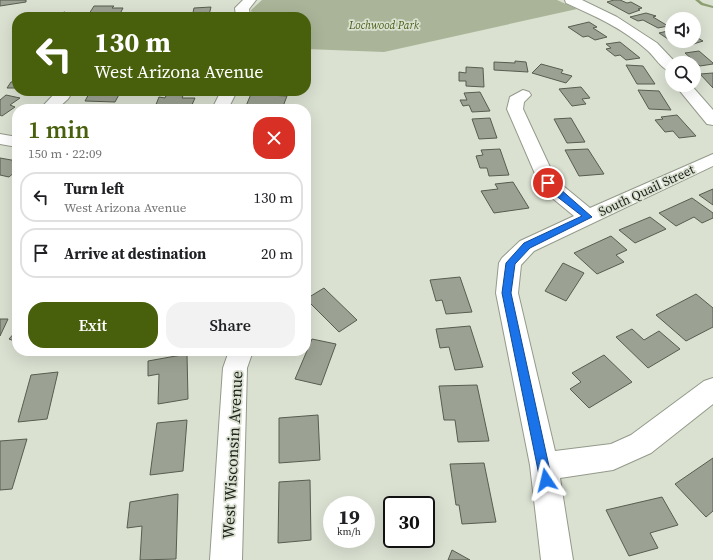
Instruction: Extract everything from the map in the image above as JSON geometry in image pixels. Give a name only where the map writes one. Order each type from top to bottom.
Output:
[{"type":"street","points":[[242,12],[242,8],[250,0]]},
{"type":"street","points":[[571,0],[605,16],[653,46],[665,60]]},
{"type":"street","points":[[689,92],[713,120]]},
{"type":"street","points":[[523,95],[516,100],[516,108],[548,183],[588,217]]},
{"type":"street","points":[[53,104],[62,96]]},
{"type":"street","name":"South Quail Street","points":[[557,560],[544,466],[507,293],[510,263],[527,246],[713,159]]},
{"type":"street","name":"West Wisconsin Avenue","points":[[226,560],[235,368],[239,356]]},
{"type":"street","points":[[544,466],[577,463],[613,457],[620,454],[641,444],[713,389]]},
{"type":"green space","name":"Lochwood Park","points":[[262,0],[557,0],[577,9],[384,52],[311,49],[311,12],[252,12],[251,10]]},
{"type":"building","points":[[0,0],[26,0],[26,2],[0,6]]},
{"type":"building","points":[[620,0],[627,3],[631,2],[642,8],[629,14],[607,2]]},
{"type":"building","points":[[94,6],[114,6],[112,8],[123,8],[121,12],[90,12]]},
{"type":"building","points":[[211,7],[210,12],[193,12],[194,8]]},
{"type":"building","points":[[646,13],[656,16],[653,17],[665,24],[665,27],[658,28],[643,20],[638,21],[630,17]]},
{"type":"building","points":[[589,22],[597,27],[593,28],[607,37],[595,40],[588,36],[583,37],[568,27]]},
{"type":"building","points":[[665,32],[665,37],[659,33]]},
{"type":"building","points":[[620,42],[640,58],[626,60],[620,55],[615,56],[606,49],[611,48],[606,44]]},
{"type":"building","points":[[699,51],[713,64],[701,66],[701,56],[688,56],[685,53]]},
{"type":"building","points":[[515,61],[526,62],[528,72],[494,70],[494,62],[515,63]]},
{"type":"building","points":[[541,64],[563,70],[561,73],[572,76],[566,83],[532,73]]},
{"type":"building","points":[[626,65],[643,66],[655,84],[637,84]]},
{"type":"building","points":[[466,67],[483,68],[484,87],[466,86],[466,81],[459,81],[459,72],[466,73]]},
{"type":"building","points":[[713,73],[713,88],[701,75]]},
{"type":"building","points":[[11,82],[12,88],[7,88]]},
{"type":"building","points":[[581,87],[590,98],[582,99],[586,104],[572,106],[559,89]]},
{"type":"building","points":[[638,90],[659,91],[671,110],[649,109]]},
{"type":"building","points":[[480,92],[490,111],[472,112],[469,105],[463,106],[460,100],[467,100],[464,93]]},
{"type":"building","points":[[6,95],[20,98],[10,105],[12,106],[12,109],[2,116],[0,115],[0,100]]},
{"type":"building","points":[[88,96],[118,96],[115,102],[85,101]]},
{"type":"building","points":[[166,96],[183,96],[182,98],[195,98],[192,104],[156,104],[159,97],[165,98]]},
{"type":"building","points":[[250,96],[287,96],[284,104],[247,104]]},
{"type":"building","points":[[677,115],[696,136],[679,138],[673,131],[665,132],[655,120],[663,119],[661,117]]},
{"type":"building","points":[[490,118],[497,138],[479,139],[472,119]]},
{"type":"building","points":[[571,118],[585,142],[567,143],[554,119]]},
{"type":"building","points":[[500,149],[509,175],[489,176],[487,168],[480,168],[476,156],[483,155],[481,150]]},
{"type":"building","points":[[588,149],[604,174],[579,176],[565,150]]},
{"type":"building","points":[[0,158],[12,160],[12,174],[9,177],[0,175]]},
{"type":"building","points":[[513,182],[529,208],[494,213],[481,191],[498,189],[495,184]]},
{"type":"building","points":[[713,189],[713,205],[699,195]]},
{"type":"building","points":[[692,198],[713,213],[713,218],[702,223],[694,217],[676,226],[659,213]]},
{"type":"building","points":[[650,217],[666,229],[635,243],[619,230]]},
{"type":"building","points":[[611,236],[627,250],[616,255],[624,262],[597,274],[574,253]]},
{"type":"building","points":[[563,263],[584,273],[566,301],[545,291]]},
{"type":"building","points":[[460,277],[472,312],[446,314],[442,300],[436,301],[430,280]]},
{"type":"building","points":[[324,288],[357,320],[339,332],[311,304],[311,296]]},
{"type":"building","points":[[696,294],[713,308],[713,327],[686,341],[656,315]]},
{"type":"building","points":[[0,319],[8,319],[0,336]]},
{"type":"building","points":[[470,326],[483,367],[455,370],[449,347],[440,348],[436,329]]},
{"type":"building","points":[[632,329],[644,340],[659,331],[680,349],[648,368],[616,337]]},
{"type":"building","points":[[312,339],[336,344],[321,385],[295,379],[305,356],[311,356]]},
{"type":"building","points":[[604,355],[632,382],[589,408],[570,389],[581,382],[572,373]]},
{"type":"building","points":[[176,356],[187,356],[188,399],[158,404],[159,374],[148,376],[148,361]]},
{"type":"building","points":[[58,372],[47,419],[18,422],[31,375]]},
{"type":"building","points":[[477,385],[489,441],[458,442],[455,420],[444,420],[439,386]]},
{"type":"building","points":[[318,415],[320,460],[279,463],[279,418]]},
{"type":"building","points":[[187,420],[183,471],[150,475],[157,423]]},
{"type":"building","points":[[27,439],[12,489],[0,490],[0,441]]},
{"type":"building","points":[[713,458],[713,511],[706,517],[675,484]]},
{"type":"building","points":[[484,463],[496,522],[462,524],[459,505],[456,505],[450,464]]},
{"type":"building","points":[[310,480],[311,540],[278,543],[279,482]]},
{"type":"building","points":[[178,494],[176,559],[140,560],[142,526],[127,528],[130,502]]},
{"type":"building","points":[[662,497],[678,525],[650,533],[658,548],[629,556],[606,510]]},
{"type":"building","points":[[452,550],[470,560],[448,560]]},
{"type":"waterway","points":[[697,0],[702,4],[713,7]]},
{"type":"route","points":[[546,480],[507,293],[510,263],[527,246],[588,217],[548,183]]}]
